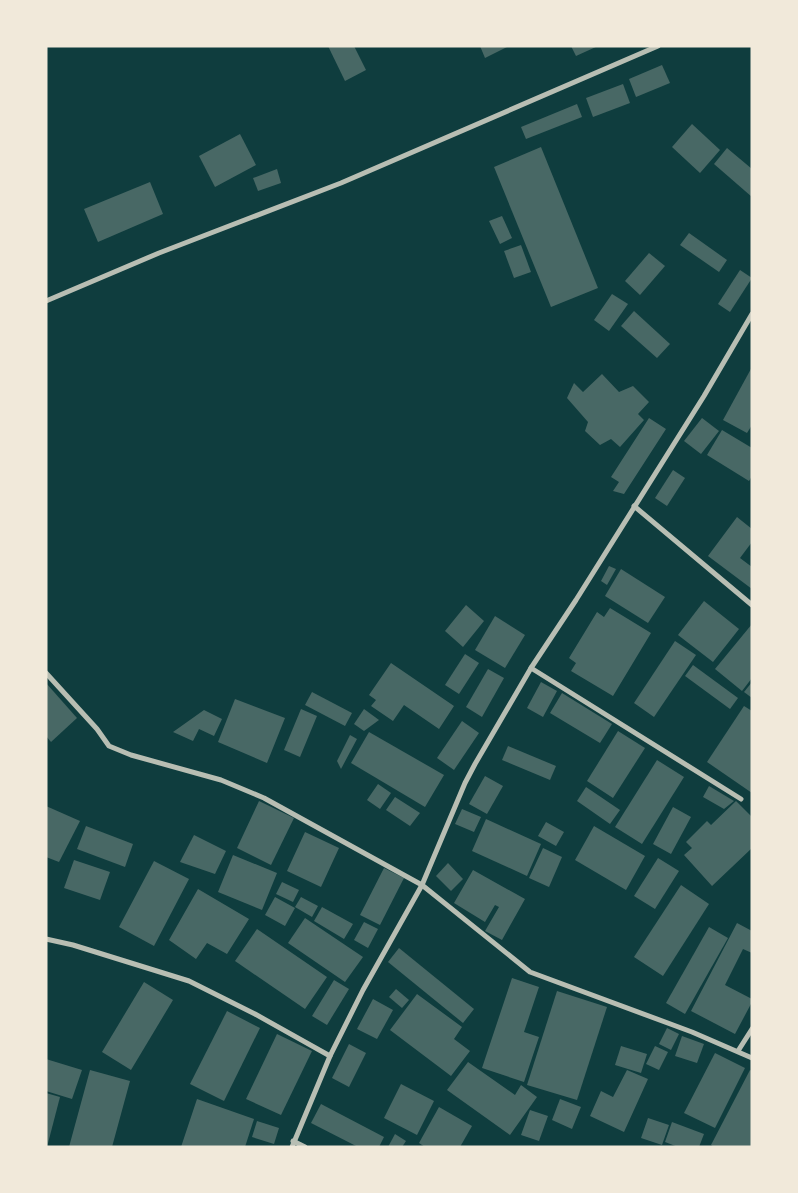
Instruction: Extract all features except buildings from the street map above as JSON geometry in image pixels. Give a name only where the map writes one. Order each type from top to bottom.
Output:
[{"type":"street","points":[[46,302],[159,253],[341,183],[658,46]]},
{"type":"street","points":[[305,1147],[292,1144],[330,1056],[363,990],[422,885],[465,782],[531,668],[704,396],[752,314]]},
{"type":"street","points":[[634,506],[752,605]]},
{"type":"street","points":[[531,668],[741,798]]},
{"type":"street","points":[[46,673],[96,728],[109,746],[132,755],[221,780],[264,798],[422,885],[530,972],[692,1032],[752,1058]]},
{"type":"street","points":[[46,939],[73,945],[189,981],[255,1014],[330,1056]]},
{"type":"street","points":[[738,1051],[752,1029]]}]
